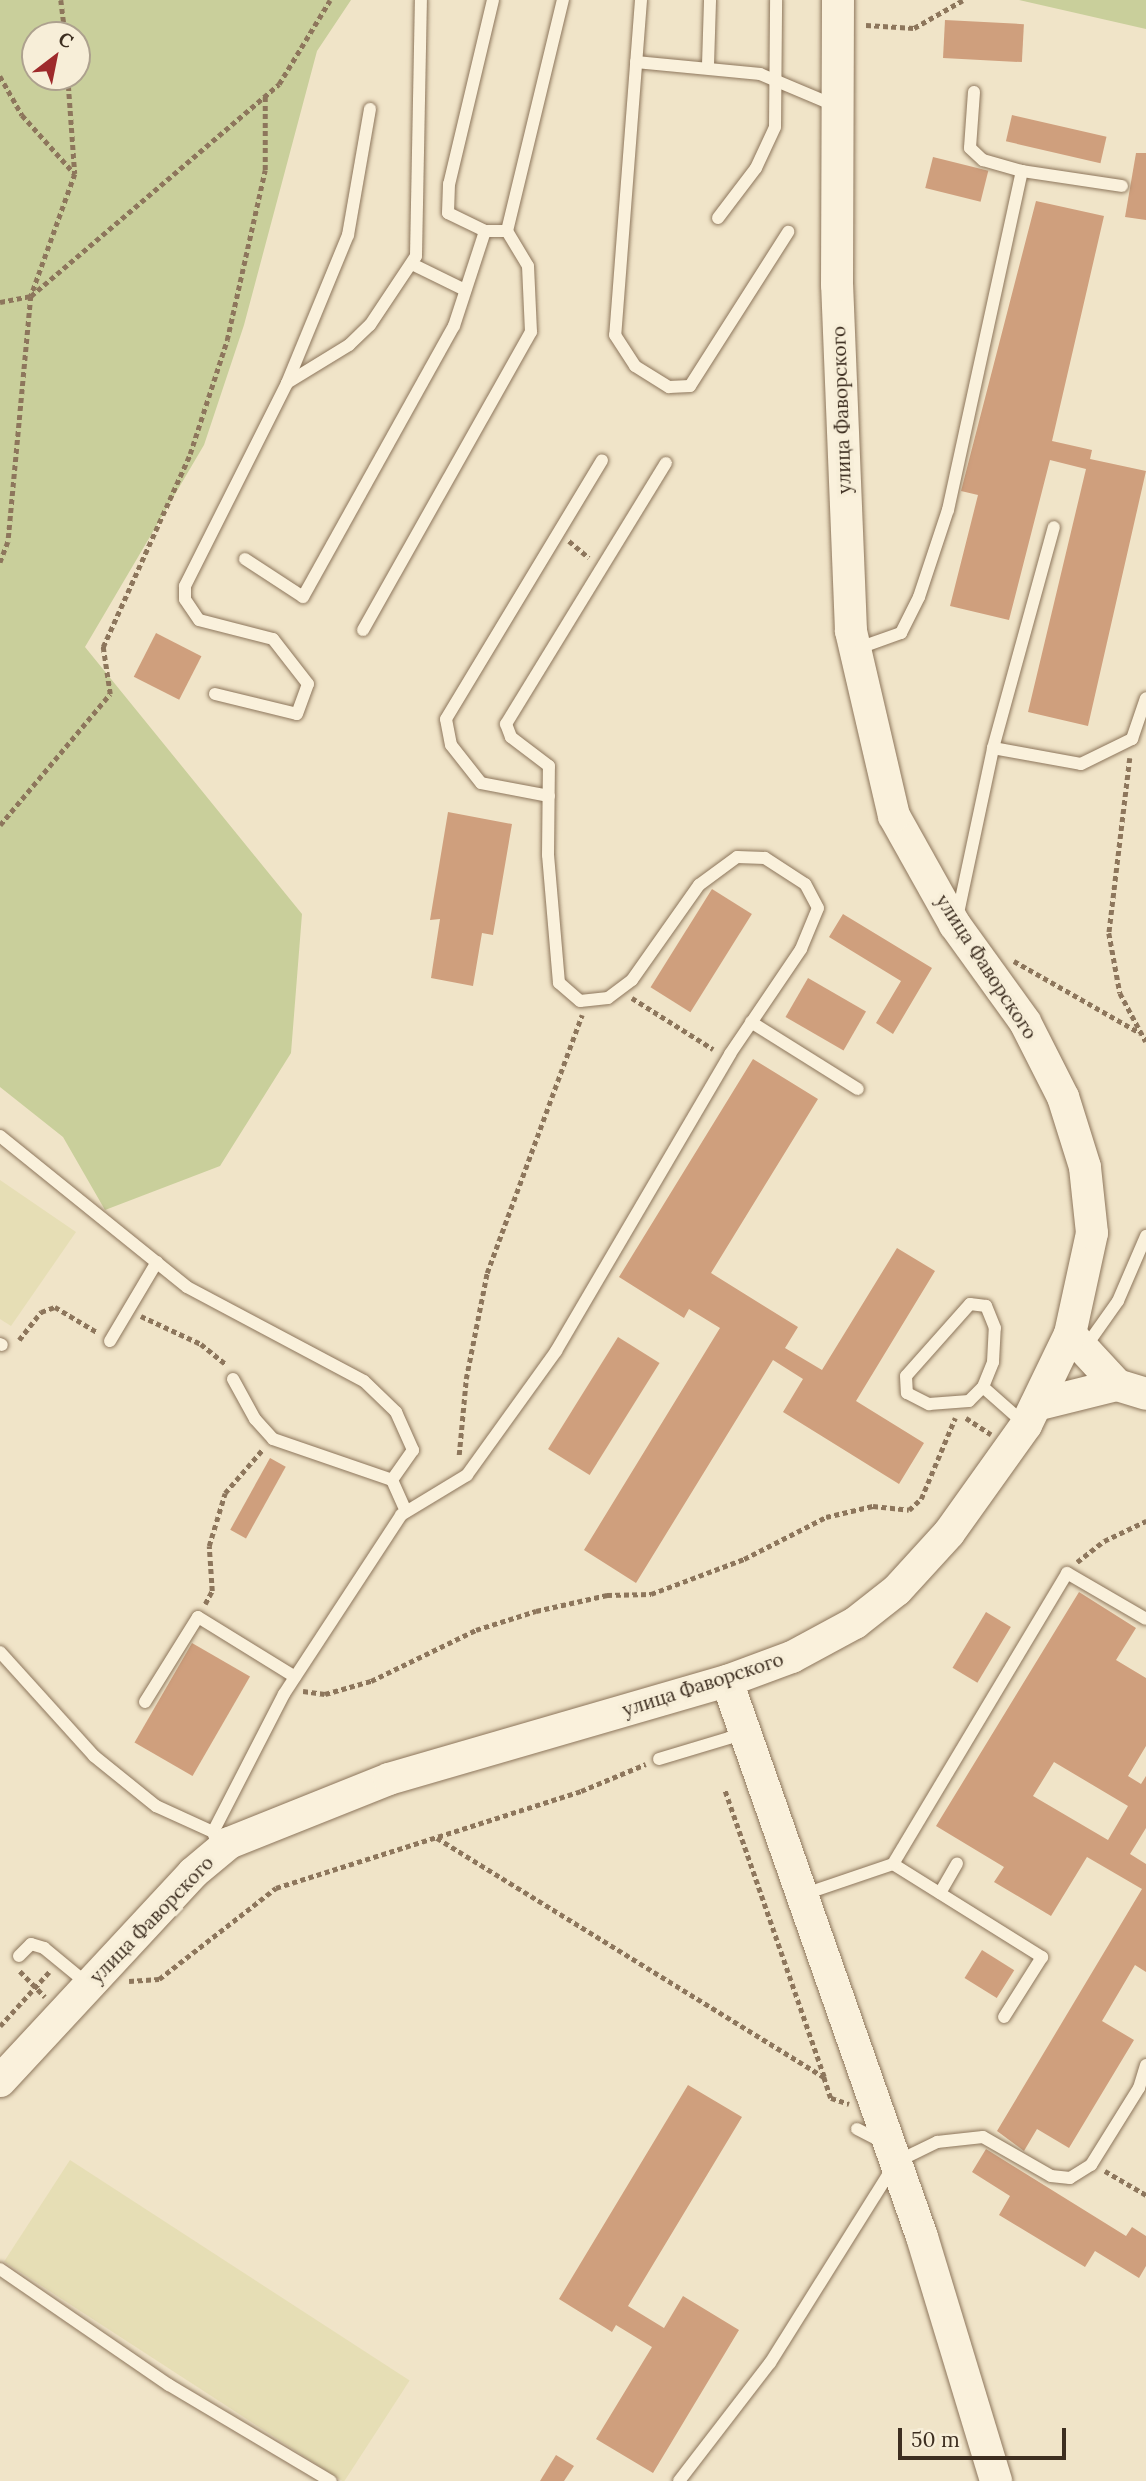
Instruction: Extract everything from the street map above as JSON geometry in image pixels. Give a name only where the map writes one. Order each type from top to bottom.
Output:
[{"type":"street","name":"улица Фаворского","points":[[0,2081],[216,1841],[389,1779],[727,1681],[792,1657],[855,1623],[897,1590],[949,1533],[1031,1415],[1077,1342],[1092,1233],[1085,1167],[1063,1097],[1024,1021],[955,925],[894,816],[855,649],[837,285],[838,0]]},
{"type":"street","points":[[1077,1342],[1131,1389]]},
{"type":"street","points":[[1031,1415],[1131,1389]]},
{"type":"street","points":[[727,1681],[893,2154],[996,2481]]},
{"type":"lane","points":[[287,383],[349,345],[391,297],[411,264],[420,240],[421,0]]},
{"type":"lane","points":[[493,0],[449,184],[448,213],[485,231],[508,231]]},
{"type":"lane","points":[[363,630],[531,332],[528,267],[508,231],[563,0]]},
{"type":"lane","points":[[641,0],[615,335],[635,366],[669,387],[690,386],[788,232]]},
{"type":"lane","points":[[708,65],[710,0]]},
{"type":"lane","points":[[718,218],[756,168],[775,127],[776,0]]},
{"type":"lane","points":[[636,62],[708,65],[774,81],[838,107]]},
{"type":"lane","points":[[974,92],[970,148],[983,160],[1022,171],[1122,186]]},
{"type":"lane","points":[[215,694],[297,714],[308,684],[273,639],[199,620],[185,599],[194,564],[287,383],[348,235],[370,109]]},
{"type":"lane","points":[[855,649],[901,633],[919,597],[948,510],[1022,171]]},
{"type":"lane","points":[[244,559],[303,597],[454,326],[485,231]]},
{"type":"lane","points":[[411,264],[465,290]]},
{"type":"lane","points":[[549,796],[481,783],[450,745],[446,719],[603,460]]},
{"type":"lane","points":[[0,1652],[94,1756],[156,1806],[216,1841],[295,1677],[406,1511],[467,1475],[555,1351],[727,1058],[801,949],[818,908],[805,884],[765,858],[737,857],[698,885],[632,980],[608,999],[586,1000],[559,983],[549,766],[511,737],[506,724],[666,463]]},
{"type":"lane","points":[[955,925],[993,748],[1054,527]]},
{"type":"lane","points":[[993,748],[1081,764],[1132,739],[1146,698]]},
{"type":"lane","points":[[751,1022],[858,1089]]},
{"type":"lane","points":[[0,1136],[187,1287],[364,1381],[396,1412],[414,1450],[392,1480]]},
{"type":"lane","points":[[1077,1342],[1118,1301],[1146,1236]]},
{"type":"lane","points":[[110,1341],[157,1262]]},
{"type":"lane","points":[[970,1304],[986,1306],[995,1328],[993,1362],[983,1387],[969,1401],[929,1404],[907,1393],[906,1376],[970,1304]]},
{"type":"lane","points":[[233,1379],[255,1419],[273,1438],[392,1480],[406,1511]]},
{"type":"lane","points":[[983,1387],[1031,1415]]},
{"type":"lane","points":[[802,1895],[893,1864],[1067,1573],[1146,1619]]},
{"type":"lane","points":[[145,1702],[198,1617],[295,1677]]},
{"type":"lane","points":[[659,1759],[729,1738],[743,1728]]},
{"type":"lane","points":[[893,1864],[1042,1956],[1004,2017]]},
{"type":"lane","points":[[940,1893],[957,1864]]},
{"type":"lane","points":[[19,1956],[31,1944],[44,1948],[89,1985]]},
{"type":"lane","points":[[679,2481],[771,2363],[893,2154],[966,2136],[983,2137],[1051,2176],[1070,2178],[1093,2163],[1139,2088],[1146,2065]]},
{"type":"lane","points":[[857,2129],[893,2154]]},
{"type":"lane","points":[[0,2269],[169,2385],[331,2481]]},
{"type":"path","points":[[61,0],[63,21]]},
{"type":"path","points":[[0,302],[31,296],[279,84],[330,0]]},
{"type":"path","points":[[866,25],[914,28],[963,0]]},
{"type":"path","points":[[0,76],[22,115],[75,174]]},
{"type":"path","points":[[0,562],[8,542],[31,296],[75,174],[69,91]]},
{"type":"path","points":[[0,825],[110,694],[103,647],[190,454],[227,340],[265,170],[265,96]]},
{"type":"path","points":[[558,532],[602,568]]},
{"type":"path","points":[[1132,739],[1108,933],[1120,993],[1146,1042]]},
{"type":"path","points":[[1009,959],[1141,1033]]},
{"type":"path","points":[[620,989],[727,1058]]},
{"type":"path","points":[[456,1482],[466,1379],[487,1273],[586,1000]]},
{"type":"path","points":[[1,1344],[15,1346],[41,1312],[55,1307],[110,1341]]},
{"type":"path","points":[[128,1310],[201,1344],[226,1364],[233,1379]]},
{"type":"path","points":[[305,1693],[325,1694],[371,1681],[476,1630],[536,1611],[607,1595],[651,1594],[744,1559],[826,1517],[873,1506],[909,1510],[921,1499],[947,1429],[969,1401]]},
{"type":"path","points":[[959,1413],[997,1439]]},
{"type":"path","points":[[198,1617],[212,1591],[209,1546],[225,1493],[273,1438]]},
{"type":"path","points":[[1076,1563],[1104,1541],[1146,1521]]},
{"type":"path","points":[[125,1981],[159,1979],[276,1888],[437,1838],[659,1759]]},
{"type":"path","points":[[724,1789],[831,2098],[860,2108]]},
{"type":"path","points":[[437,1838],[824,2077]]},
{"type":"path","points":[[19,1956],[20,1973],[37,1989]]},
{"type":"path","points":[[0,2026],[37,1989],[41,1980]]},
{"type":"path","points":[[1093,2163],[1146,2195]]},
{"type":"shaded area","points":[[0,1180],[76,1232],[11,1326],[0,1319]]},
{"type":"shaded area","points":[[70,2160],[410,2381],[342,2481],[4,2261]]},
{"type":"green space","points":[[0,0],[351,0],[317,51],[244,325],[204,445],[85,647],[302,914],[291,1053],[220,1166],[105,1210],[63,1137],[0,1087]]},
{"type":"green space","points":[[1019,0],[1146,0],[1146,29]]},
{"type":"building","points":[[945,20],[1024,24],[1022,62],[943,58]]},
{"type":"building","points":[[1012,115],[1107,137],[1100,163],[1006,141]]},
{"type":"building","points":[[1136,153],[1146,153],[1146,220],[1125,217]]},
{"type":"building","points":[[933,157],[988,171],[981,202],[925,188]]},
{"type":"building","points":[[1036,201],[1104,216],[1052,441],[1092,450],[1090,459],[1146,471],[1088,726],[1028,712],[1086,469],[1050,460],[1009,620],[950,606],[978,495],[961,491]]},
{"type":"building","points":[[156,633],[201,656],[179,700],[134,677]]},
{"type":"building","points":[[448,812],[512,824],[493,935],[482,933],[473,986],[431,978],[440,919],[430,920]]},
{"type":"building","points":[[712,889],[752,914],[690,1012],[651,987]]},
{"type":"building","points":[[843,914],[932,968],[893,1034],[876,1023],[901,981],[829,937]]},
{"type":"building","points":[[808,978],[866,1011],[844,1050],[786,1017]]},
{"type":"building","points":[[753,1059],[818,1099],[711,1273],[798,1327],[785,1348],[822,1370],[897,1248],[935,1271],[856,1401],[924,1443],[899,1484],[783,1412],[803,1379],[773,1360],[636,1583],[584,1550],[720,1328],[689,1309],[684,1318],[619,1277]]},
{"type":"building","points":[[618,1337],[660,1363],[590,1475],[548,1449]]},
{"type":"building","points":[[270,1458],[286,1467],[246,1538],[230,1530]]},
{"type":"building","points":[[1079,1592],[1136,1628],[1116,1660],[1146,1678],[1146,1746],[1128,1776],[1141,1784],[1146,1776],[1146,1828],[1130,1854],[1146,1864],[1146,1972],[1135,1965],[1102,2021],[1134,2040],[1069,2148],[1037,2129],[1024,2151],[997,2131],[1142,1889],[1087,1857],[1051,1916],[994,1882],[1004,1867],[936,1826]],"holes":[[[1054,1762],[1128,1806],[1108,1840],[1033,1796]]]},
{"type":"building","points":[[986,1612],[1011,1627],[977,1683],[953,1668]]},
{"type":"building","points":[[192,1643],[250,1676],[193,1776],[134,1743]]},
{"type":"building","points":[[982,1950],[1014,1970],[997,1998],[965,1978]]},
{"type":"building","points":[[688,2085],[742,2117],[628,2306],[664,2328],[683,2296],[739,2330],[653,2473],[596,2439],[652,2347],[616,2325],[612,2332],[559,2299]]},
{"type":"building","points":[[986,2149],[1126,2236],[1132,2227],[1146,2236],[1146,2266],[1139,2278],[1095,2251],[1085,2267],[999,2215],[1010,2196],[972,2172]]},
{"type":"building","points":[[556,2455],[574,2466],[564,2481],[540,2481]]}]
